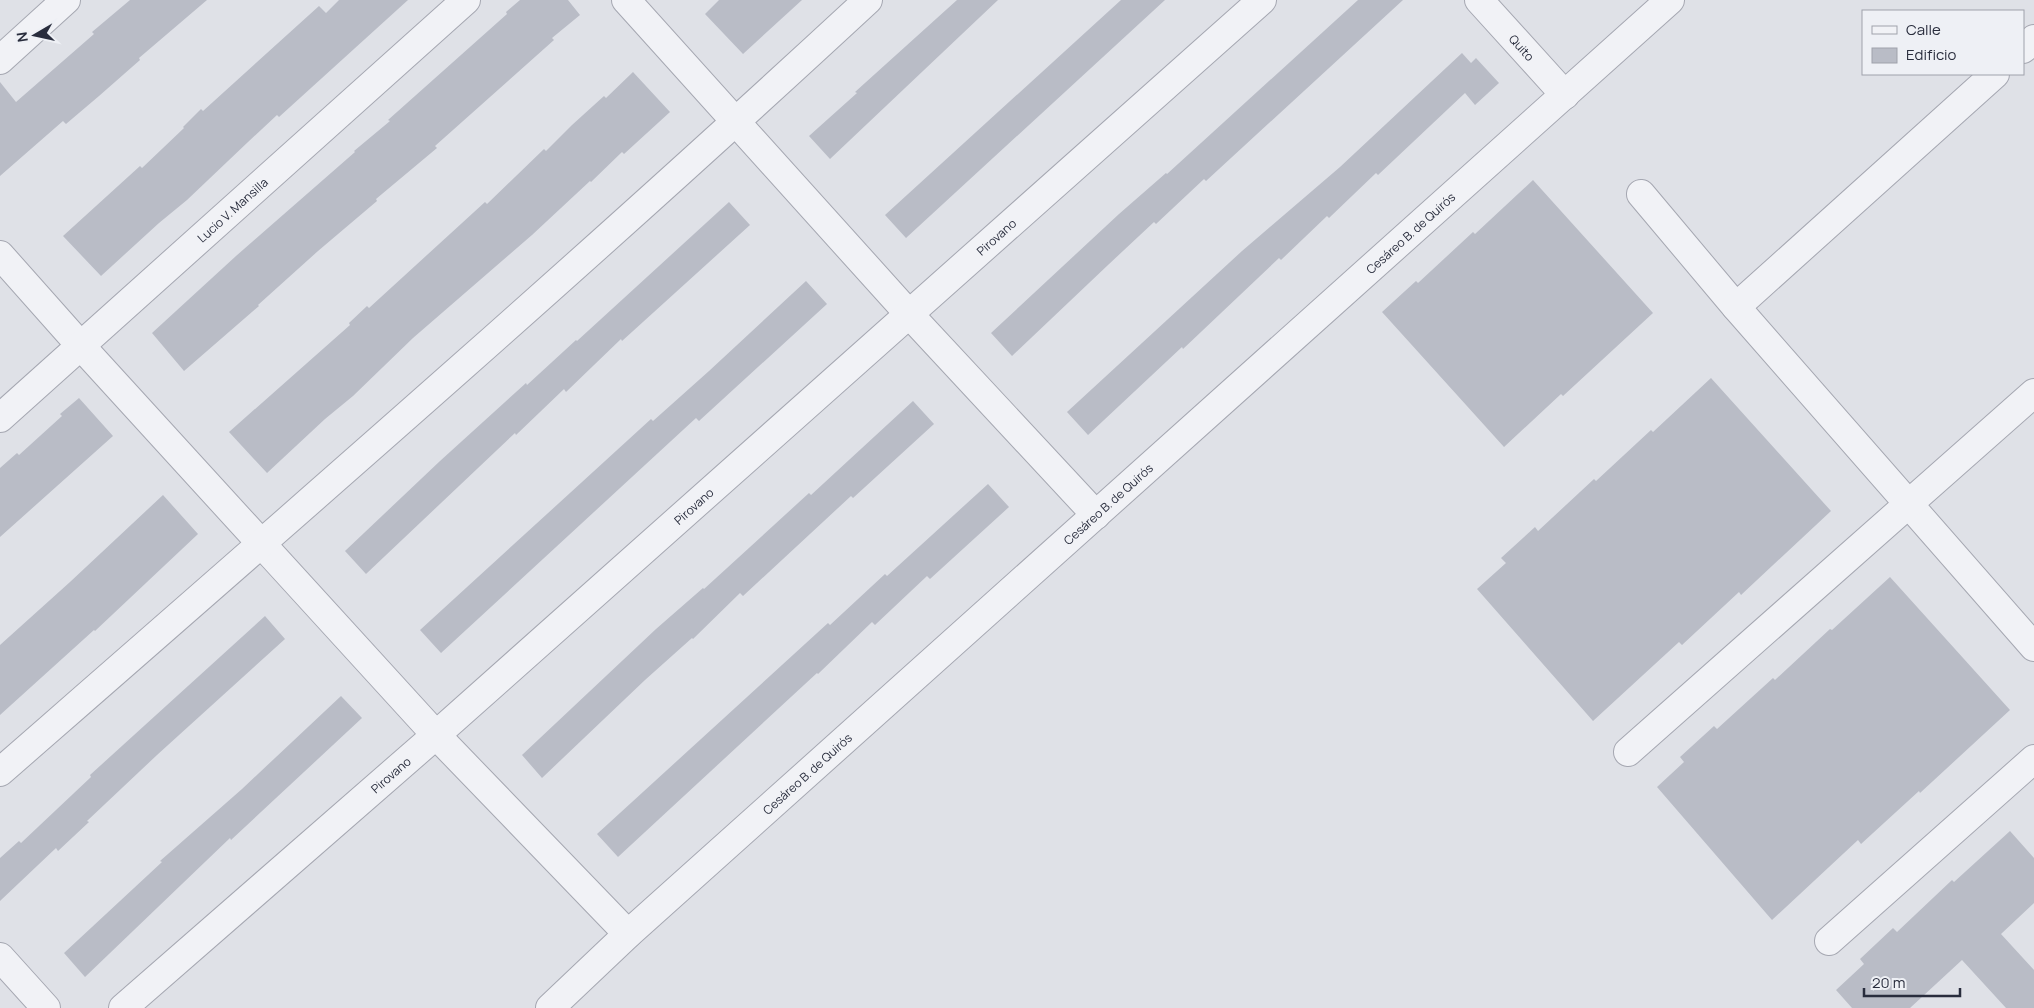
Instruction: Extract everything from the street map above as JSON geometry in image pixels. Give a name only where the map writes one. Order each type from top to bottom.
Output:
[{"type":"street","points":[[0,60],[66,0]]},
{"type":"street","name":"Lucio V. Mansilla","points":[[0,418],[466,0]]},
{"type":"street","points":[[626,0],[908,314],[1096,514]]},
{"type":"street","points":[[0,772],[262,544],[736,122],[868,0]]},
{"type":"street","name":"Pirovano","points":[[123,1008],[436,735],[1262,0]]},
{"type":"street","name":"Quito","points":[[1479,0],[1565,94]]},
{"type":"street","name":"Cesáreo B. de Quirós","points":[[550,1008],[628,934],[1670,0]]},
{"type":"street","points":[[2024,48],[2034,39]]},
{"type":"street","points":[[1736,306],[1994,75]]},
{"type":"street","points":[[1641,194],[1736,306],[2034,647]]},
{"type":"street","points":[[0,255],[436,735],[628,934]]},
{"type":"street","points":[[1628,752],[2034,394]]},
{"type":"street","points":[[1829,941],[2034,759]]},
{"type":"street","points":[[0,957],[46,1008]]},
{"type":"building","points":[[130,0],[207,0],[139,58],[140,60],[99,96],[66,124],[63,121],[0,176],[0,82],[16,102]]},
{"type":"building","points":[[339,0],[408,0],[279,117],[277,115],[187,200],[101,276],[63,236],[140,166],[142,168],[201,109],[203,111],[319,6],[326,13]]},
{"type":"building","points":[[520,0],[568,0],[580,15],[552,38],[554,40],[435,146],[437,148],[376,199],[377,201],[184,371],[152,333],[236,256],[390,121],[388,120],[507,14],[506,12]]},
{"type":"building","points":[[719,0],[802,0],[743,54],[705,14]]},
{"type":"building","points":[[957,0],[998,0],[830,159],[809,136]]},
{"type":"building","points":[[1121,0],[1165,0],[906,238],[885,215]]},
{"type":"building","points":[[1358,0],[1403,0],[1206,181],[1204,179],[1156,224],[1154,222],[1012,356],[991,333],[1119,214],[1167,174]]},
{"type":"building","points":[[1462,53],[1471,63],[1476,58],[1499,83],[1475,105],[1465,93],[1378,175],[1376,173],[1281,260],[1279,258],[1088,435],[1067,412],[1242,251],[1340,167]]},
{"type":"building","points":[[633,72],[670,112],[624,154],[622,152],[532,235],[413,338],[353,396],[325,419],[267,473],[229,432],[350,325],[349,323],[367,306],[369,308],[485,202],[487,204],[544,149],[546,151],[572,125],[604,96],[606,98]]},
{"type":"building","points":[[1533,180],[1653,313],[1563,396],[1561,394],[1504,447],[1382,312],[1416,281],[1418,283],[1473,232],[1475,234]]},
{"type":"building","points":[[729,202],[750,225],[622,341],[621,339],[566,392],[564,389],[516,435],[515,433],[366,574],[345,551],[440,461],[526,383],[527,385],[577,341]]},
{"type":"building","points":[[806,281],[827,304],[699,421],[696,418],[441,653],[420,630],[651,419],[653,421],[709,371]]},
{"type":"building","points":[[1711,378],[1831,511],[1741,595],[1739,592],[1682,645],[1679,642],[1593,721],[1477,589],[1506,563],[1501,558],[1535,527],[1538,531],[1594,479],[1596,481],[1651,430],[1653,432]]},
{"type":"building","points":[[79,398],[113,436],[0,537],[0,468],[17,453],[19,455]]},
{"type":"building","points":[[913,401],[934,424],[853,498],[851,496],[743,596],[740,593],[693,639],[645,680],[542,778],[522,755],[656,629],[704,589],[809,493],[811,495]]},
{"type":"building","points":[[988,484],[1009,507],[930,579],[927,576],[875,625],[872,622],[618,857],[597,834],[828,623],[830,625],[885,574],[887,576]]},
{"type":"building","points":[[163,495],[198,534],[95,631],[0,715],[0,645]]},
{"type":"building","points":[[1890,577],[2010,710],[1920,793],[1919,791],[1861,844],[1858,840],[1772,920],[1657,787],[1684,762],[1680,757],[1714,726],[1717,729],[1773,678],[1775,680]]},
{"type":"building","points":[[265,616],[285,639],[157,755],[58,851],[56,848],[0,901],[0,858],[19,841],[21,843],[91,777],[90,775]]},
{"type":"building","points":[[341,696],[362,718],[231,840],[230,838],[85,977],[64,953],[162,862],[160,861],[242,789]]},
{"type":"building","points":[[2010,831],[2034,858],[2034,903],[2001,934],[2034,970],[2034,1008],[2006,1008],[1962,960],[1910,1008],[1852,1008],[1836,990],[1864,964],[1860,959],[1893,928],[1897,932],[1952,880],[1954,882]]}]
